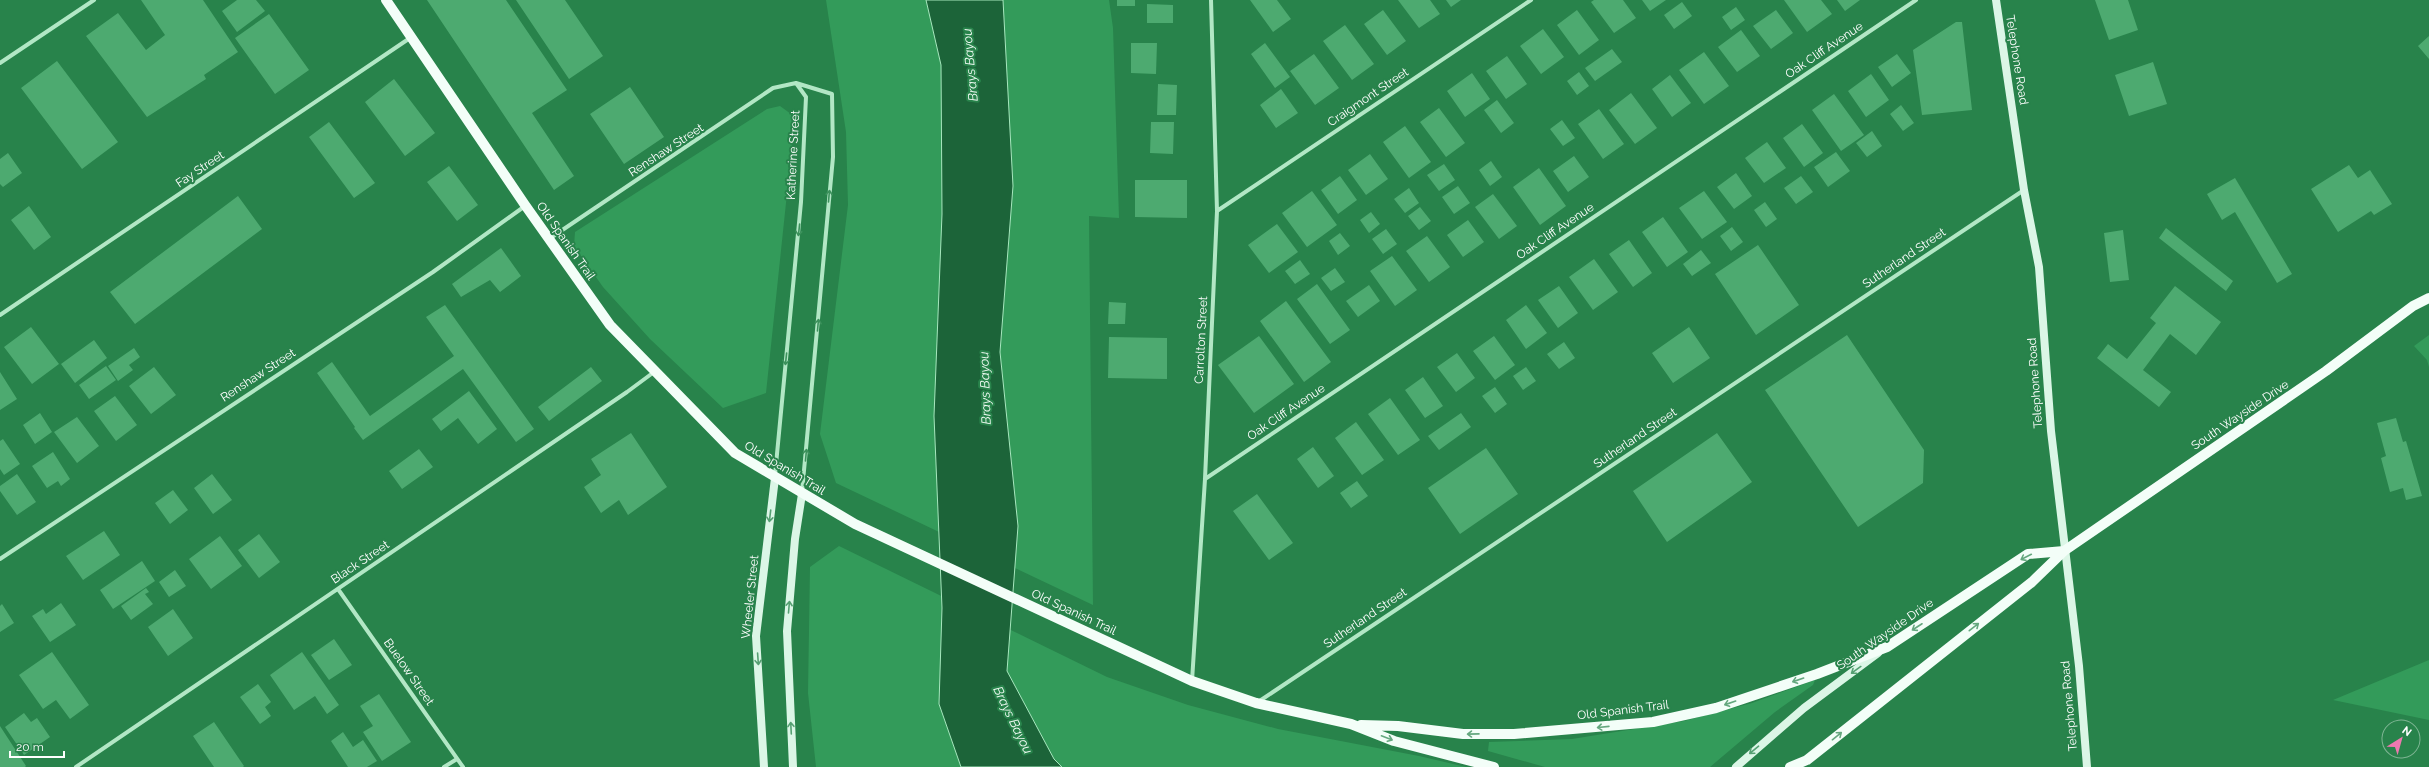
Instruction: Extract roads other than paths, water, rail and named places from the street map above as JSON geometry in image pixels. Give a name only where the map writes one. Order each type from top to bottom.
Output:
[{"type":"main road","name":"Old Spanish Trail","points":[[386,0],[526,206],[610,325],[735,454],[855,524],[1192,681],[1256,703],[1351,724],[1394,741],[1494,767]]},
{"type":"main road","name":"Telephone Road","points":[[1996,0],[2024,190],[2038,267],[2050,431],[2079,666],[2086,767]]},
{"type":"main road","name":"South Wayside Drive","points":[[1803,764],[2032,582],[2064,551],[2326,371],[2413,306],[2429,298]]},
{"type":"main road","name":"Wheeler Street","points":[[764,767],[756,636],[775,478]]},
{"type":"main road","points":[[793,767],[786,631],[795,539],[802,494]]},
{"type":"main road","name":"South Wayside Drive","points":[[1736,767],[1804,708],[1887,647],[2028,554],[2064,551]]},
{"type":"main road","name":"Old Spanish Trail","points":[[1351,724],[1398,726],[1463,734],[1567,730],[1653,722],[1716,708],[1817,674],[1887,647]]},
{"type":"main road","points":[[1790,767],[1803,764]]},
{"type":"street","points":[[0,63],[94,0]]},
{"type":"street","name":"Carrolton Street","points":[[1192,681],[1205,479],[1217,211],[1211,0]]},
{"type":"street","name":"Craigmont Street","points":[[1217,211],[1531,0]]},
{"type":"street","name":"Oak Cliff Avenue","points":[[1205,479],[1916,0]]},
{"type":"street","name":"Fay Street","points":[[0,315],[411,38]]},
{"type":"street","points":[[796,83],[832,94],[833,149],[802,494]]},
{"type":"street","name":"Renshaw Street","points":[[549,239],[773,88],[796,83]]},
{"type":"street","name":"Katherine Street","points":[[775,478],[802,202],[806,97],[796,83]]},
{"type":"street","name":"Sutherland Street","points":[[1256,703],[2024,190]]},
{"type":"street","name":"Renshaw Street","points":[[0,559],[433,272],[526,206]]},
{"type":"street","name":"Black Street","points":[[76,767],[642,382],[654,372]]},
{"type":"street","name":"Buelow Street","points":[[338,589],[463,767]]},
{"type":"street","points":[[444,767],[457,759]]},
{"type":"water","name":"Brays Bayou","points":[[926,0],[1003,0],[1013,186],[1000,352],[1018,526],[1007,671],[1054,759],[1062,767],[961,767],[939,704],[942,608],[934,416],[942,214],[941,65]]}]
